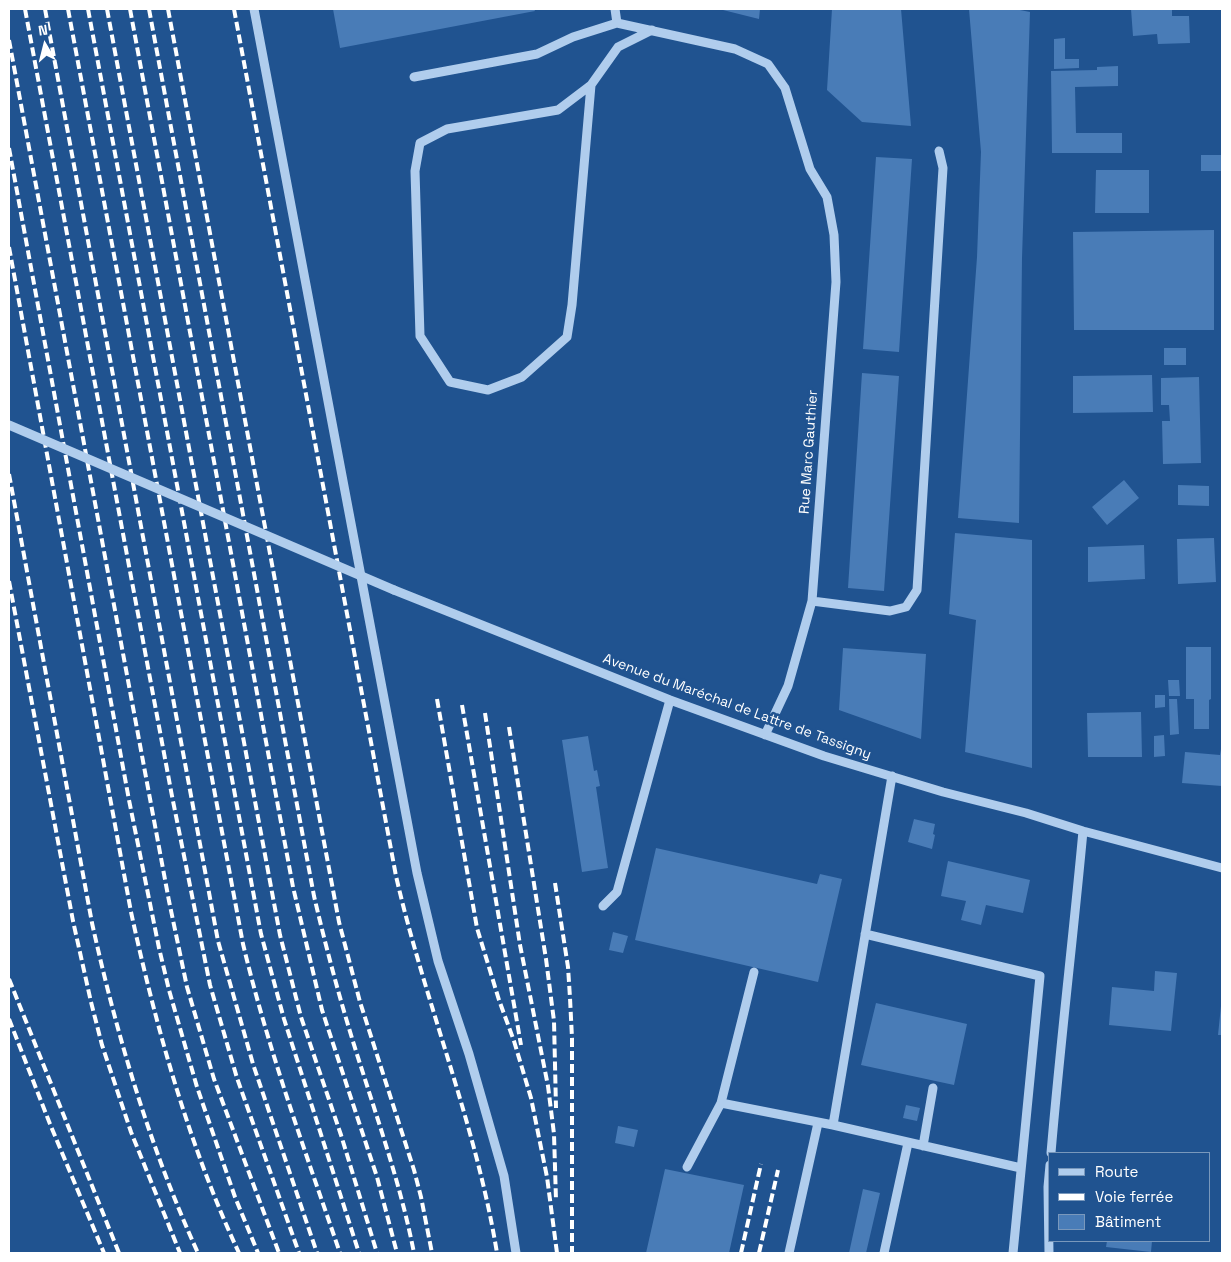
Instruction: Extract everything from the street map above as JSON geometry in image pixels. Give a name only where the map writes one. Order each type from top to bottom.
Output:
[{"type":"street","points":[[254,9],[417,873],[438,961],[469,1054],[504,1176],[516,1253]]},
{"type":"street","points":[[414,77],[537,54],[573,37],[617,23],[615,9]]},
{"type":"street","name":"Rue Marc Gauthier","points":[[617,23],[735,49],[768,64],[785,88],[810,169],[827,196],[834,235],[836,282],[812,601],[788,686],[765,735]]},
{"type":"street","points":[[592,85],[572,305],[567,337],[522,377],[488,390],[450,382],[420,336],[415,172],[420,143],[447,129],[558,110],[592,85],[618,47],[652,30]]},
{"type":"street","points":[[812,601],[890,611],[906,607],[917,590],[943,168],[939,151]]},
{"type":"street","name":"Avenue du Maréchal de Lattre de Tassigny","points":[[9,425],[394,590],[670,700],[765,735],[824,756],[943,792],[1026,813],[1083,831],[1222,868]]},
{"type":"street","points":[[603,906],[617,892],[670,700]]},
{"type":"street","points":[[833,1126],[892,776]]},
{"type":"street","points":[[1051,1152],[1059,1053],[1075,921],[1083,831]]},
{"type":"street","points":[[865,934],[1040,976],[1013,1253]]},
{"type":"street","points":[[688,1166],[721,1104],[754,972]]},
{"type":"street","points":[[924,1146],[933,1088]]},
{"type":"street","points":[[721,1104],[818,1122],[1021,1168]]},
{"type":"street","points":[[789,1253],[818,1122]]},
{"type":"street","points":[[884,1253],[908,1143]]},
{"type":"building","points":[[333,9],[534,9],[535,11],[340,48]]},
{"type":"building","points":[[719,9],[760,9],[759,19]]},
{"type":"building","points":[[832,9],[901,9],[911,126],[862,122],[827,90]]},
{"type":"building","points":[[969,9],[1015,9],[1030,12],[1022,258],[1019,523],[958,518],[977,257],[981,152]]},
{"type":"building","points":[[1131,9],[1172,9],[1172,16],[1189,16],[1190,43],[1158,44],[1157,34],[1133,36]]},
{"type":"building","points":[[1065,38],[1065,59],[1079,59],[1079,68],[1054,69],[1054,39]]},
{"type":"building","points":[[1118,66],[1118,86],[1075,87],[1076,133],[1122,133],[1122,153],[1052,153],[1051,71],[1097,70],[1097,67]]},
{"type":"building","points":[[1201,155],[1222,155],[1222,171],[1201,171]]},
{"type":"building","points":[[876,157],[912,159],[899,352],[863,349]]},
{"type":"building","points":[[1096,170],[1149,170],[1149,213],[1095,213]]},
{"type":"building","points":[[1214,230],[1214,330],[1074,330],[1073,232]]},
{"type":"building","points":[[1164,348],[1186,348],[1186,365],[1164,365]]},
{"type":"building","points":[[862,373],[899,376],[884,591],[848,588]]},
{"type":"building","points":[[1152,375],[1153,412],[1073,413],[1073,376]]},
{"type":"building","points":[[1199,377],[1201,463],[1163,464],[1162,421],[1170,421],[1169,405],[1161,405],[1161,378]]},
{"type":"building","points":[[1124,480],[1139,498],[1107,525],[1092,507]]},
{"type":"building","points":[[1178,485],[1209,486],[1209,506],[1178,505]]},
{"type":"building","points":[[955,533],[1032,540],[1032,768],[965,752],[976,620],[949,614]]},
{"type":"building","points":[[1214,538],[1216,582],[1178,584],[1177,539]]},
{"type":"building","points":[[1144,545],[1145,579],[1088,582],[1088,547]]},
{"type":"building","points":[[1186,647],[1211,647],[1209,729],[1194,729],[1194,699],[1186,699]]},
{"type":"building","points":[[843,648],[926,654],[921,739],[839,710]]},
{"type":"building","points":[[1168,680],[1179,680],[1180,696],[1169,696]]},
{"type":"building","points":[[1155,695],[1165,695],[1165,707],[1155,708]]},
{"type":"building","points":[[1169,699],[1177,699],[1179,734],[1170,735]]},
{"type":"building","points":[[1141,712],[1142,757],[1088,757],[1087,713]]},
{"type":"building","points":[[1164,735],[1165,756],[1154,757],[1154,736]]},
{"type":"building","points":[[588,736],[594,771],[597,770],[600,786],[596,787],[608,868],[582,872],[562,740]]},
{"type":"building","points":[[1221,749],[1222,786],[1182,783],[1185,752],[1220,755]]},
{"type":"building","points":[[914,819],[935,824],[932,849],[908,842]]},
{"type":"building","points":[[656,848],[817,884],[820,874],[842,879],[818,982],[635,940]]},
{"type":"building","points":[[948,861],[1030,880],[1023,913],[986,905],[981,925],[961,920],[966,901],[941,896]]},
{"type":"building","points":[[613,932],[628,936],[623,953],[609,950]]},
{"type":"building","points":[[1155,971],[1177,973],[1171,1031],[1109,1025],[1112,987],[1154,991]]},
{"type":"building","points":[[876,1003],[967,1024],[954,1085],[861,1065]]},
{"type":"building","points":[[1221,1006],[1222,1035],[1218,1035]]},
{"type":"building","points":[[906,1105],[920,1108],[917,1121],[903,1118]]},
{"type":"building","points":[[618,1126],[638,1130],[634,1147],[615,1143]]},
{"type":"building","points":[[665,1169],[744,1185],[729,1253],[646,1253]]},
{"type":"building","points":[[863,1189],[880,1193],[866,1253],[849,1253]]},
{"type":"building","points":[[1107,1242],[1152,1242],[1151,1252],[1106,1247]]},
{"type":"railway","points":[[25,9],[172,796],[210,985],[237,1078],[299,1253]]},
{"type":"railway","points":[[45,9],[218,941],[253,1064],[317,1253]]},
{"type":"railway","points":[[68,9],[243,944],[275,1061],[340,1253]]},
{"type":"railway","points":[[88,9],[261,934],[284,1019],[359,1253]]},
{"type":"railway","points":[[107,9],[280,935],[301,1017],[341,1135],[377,1253]]},
{"type":"railway","points":[[130,9],[293,887],[322,1010],[377,1177],[397,1253]]},
{"type":"railway","points":[[149,9],[314,896],[343,1007],[398,1185],[414,1253]]},
{"type":"railway","points":[[168,9],[339,922],[360,1002],[414,1170],[432,1253]]},
{"type":"railway","points":[[234,9],[396,876],[421,970],[476,1158],[488,1205],[497,1253]]},
{"type":"railway","points":[[9,40],[169,901],[187,987],[214,1079],[279,1253]]},
{"type":"railway","points":[[9,148],[129,800],[159,948],[197,1087],[235,1197],[258,1253]]},
{"type":"railway","points":[[9,247],[131,912],[151,999],[189,1128],[239,1253]]},
{"type":"railway","points":[[9,474],[92,923],[112,1007],[150,1132],[198,1253]]},
{"type":"railway","points":[[9,581],[73,921],[91,1002],[102,1045],[131,1132],[180,1253]]},
{"type":"railway","points":[[437,699],[477,928],[531,1098],[547,1177],[557,1253]]},
{"type":"railway","points":[[462,705],[521,1045]]},
{"type":"railway","points":[[485,713],[520,945],[548,1086],[554,1134],[556,1200]]},
{"type":"railway","points":[[509,727],[554,1021],[556,1108]]},
{"type":"railway","points":[[555,883],[568,967],[572,1038],[572,1253]]},
{"type":"railway","points":[[9,979],[119,1253]]},
{"type":"railway","points":[[9,1019],[50,1124],[104,1253]]},
{"type":"railway","points":[[741,1253],[761,1164]]},
{"type":"railway","points":[[759,1253],[778,1170]]}]
